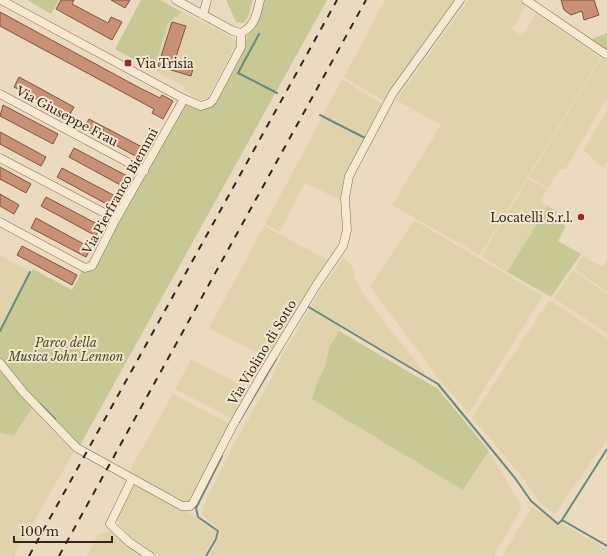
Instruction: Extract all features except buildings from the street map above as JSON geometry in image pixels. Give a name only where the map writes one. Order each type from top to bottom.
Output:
[{"type":"street","points":[[1,0],[184,99],[201,106],[210,103],[213,100],[241,47],[241,33]]},
{"type":"street","points":[[176,0],[233,31],[241,33],[252,26],[257,16],[260,0]]},
{"type":"street","points":[[203,15],[207,0]]},
{"type":"street","name":"Via Violino di Sotto","points":[[0,363],[15,383],[77,448],[182,506],[190,506],[194,503],[223,444],[261,376],[317,284],[343,246],[348,220],[345,205],[346,186],[355,164],[393,93],[460,0]]},
{"type":"street","points":[[526,0],[607,55]]},
{"type":"street","name":"Via Giuseppe Frau","points":[[0,94],[144,171]]},
{"type":"street","name":"Via Pierfranco Biemmi","points":[[0,222],[89,268],[92,266],[116,219],[184,99]]},
{"type":"street","points":[[0,158],[116,219]]},
{"type":"street","points":[[132,479],[110,524],[129,542],[150,556]]},
{"type":"shaded area","points":[[385,0],[458,0],[386,102],[344,77]]},
{"type":"shaded area","points":[[468,0],[521,0],[527,4],[512,29],[522,36],[536,13],[600,58],[480,255],[392,205],[441,125],[396,100]]},
{"type":"shaded area","points":[[182,12],[238,41],[207,99],[198,99],[184,90],[185,87],[154,70],[168,23]]},
{"type":"shaded area","points":[[601,58],[607,62],[607,98],[565,170],[559,169],[548,188],[529,177]]},
{"type":"shaded area","points":[[342,79],[384,105],[367,138],[323,115]]},
{"type":"shaded area","points":[[607,111],[607,162],[603,168],[583,150]]},
{"type":"shaded area","points":[[322,117],[366,140],[343,201],[305,183],[280,232],[265,224]]},
{"type":"shaded area","points":[[528,179],[547,189],[541,201],[548,206],[507,272],[481,256]]},
{"type":"shaded area","points":[[414,220],[543,296],[469,413],[438,378],[370,287]]},
{"type":"shaded area","points":[[264,226],[330,261],[269,359],[209,328]]},
{"type":"shaded area","points":[[0,255],[32,273],[0,337]]},
{"type":"shaded area","points":[[583,256],[602,267],[607,260],[607,291],[574,269]]},
{"type":"shaded area","points":[[344,257],[353,267],[355,280],[375,310],[427,376],[339,323],[341,328],[329,348],[325,367],[318,380],[314,393],[464,489],[489,451],[522,507],[494,556],[209,556],[220,536],[221,531],[202,515],[202,508],[235,442],[273,376],[278,363],[323,286]]},
{"type":"shaded area","points":[[573,270],[607,294],[607,333],[554,298]]},
{"type":"shaded area","points":[[549,300],[607,338],[607,439],[555,514],[540,502],[522,477],[472,417]]},
{"type":"shaded area","points":[[191,360],[248,388],[233,419],[175,389]]},
{"type":"shaded area","points":[[173,394],[230,424],[193,500],[185,503],[128,473]]},
{"type":"shaded area","points":[[33,406],[75,450],[14,556],[0,556],[0,433],[14,436]]},
{"type":"shaded area","points":[[134,484],[184,510],[216,532],[203,556],[160,556],[131,537],[116,518]]},
{"type":"shaded area","points":[[532,507],[607,549],[607,556],[502,556]]},
{"type":"shaded area","points":[[109,531],[142,556],[87,556],[98,535]]},
{"type":"green space","points":[[27,0],[59,0],[51,14]]},
{"type":"green space","points":[[141,0],[160,0],[182,12],[168,23],[154,70],[115,49]]},
{"type":"green space","points":[[226,0],[253,0],[248,17],[243,23],[236,22]]},
{"type":"green space","name":"Parco della Musica John Lennon","points":[[264,0],[327,0],[79,447],[18,383],[0,360],[0,333],[33,269],[72,290],[83,269],[95,267],[184,104],[193,108],[206,109],[217,100],[245,46],[247,35],[255,27]]},
{"type":"green space","points":[[607,33],[607,51],[590,40]]},
{"type":"green space","points":[[548,206],[557,212],[554,219],[566,226],[558,241],[581,254],[551,297],[507,272]]},
{"type":"green space","points":[[339,331],[438,389],[489,451],[463,490],[312,399],[318,380],[325,367],[329,348]]},
{"type":"green space","points":[[0,370],[33,406],[14,436],[0,433]]},
{"type":"waterway","points":[[259,34],[238,73],[277,93]]},
{"type":"waterway","points":[[320,115],[367,139]]},
{"type":"waterway","points":[[0,331],[30,272]]},
{"type":"waterway","points":[[307,306],[438,384],[515,478],[531,501],[558,524],[562,520]]},
{"type":"waterway","points":[[239,422],[276,359]]},
{"type":"waterway","points":[[40,404],[55,419]]},
{"type":"waterway","points":[[607,449],[562,520],[607,546]]},
{"type":"waterway","points":[[206,556],[216,539],[218,531],[198,517],[196,508],[222,456]]},
{"type":"railway","points":[[29,556],[337,0]]},
{"type":"railway","points":[[59,556],[366,0]]},
{"type":"place","name":"Via Trisia","points":[[128,63]]},
{"type":"place","name":"Locatelli S.r.l.","points":[[581,217]]}]
